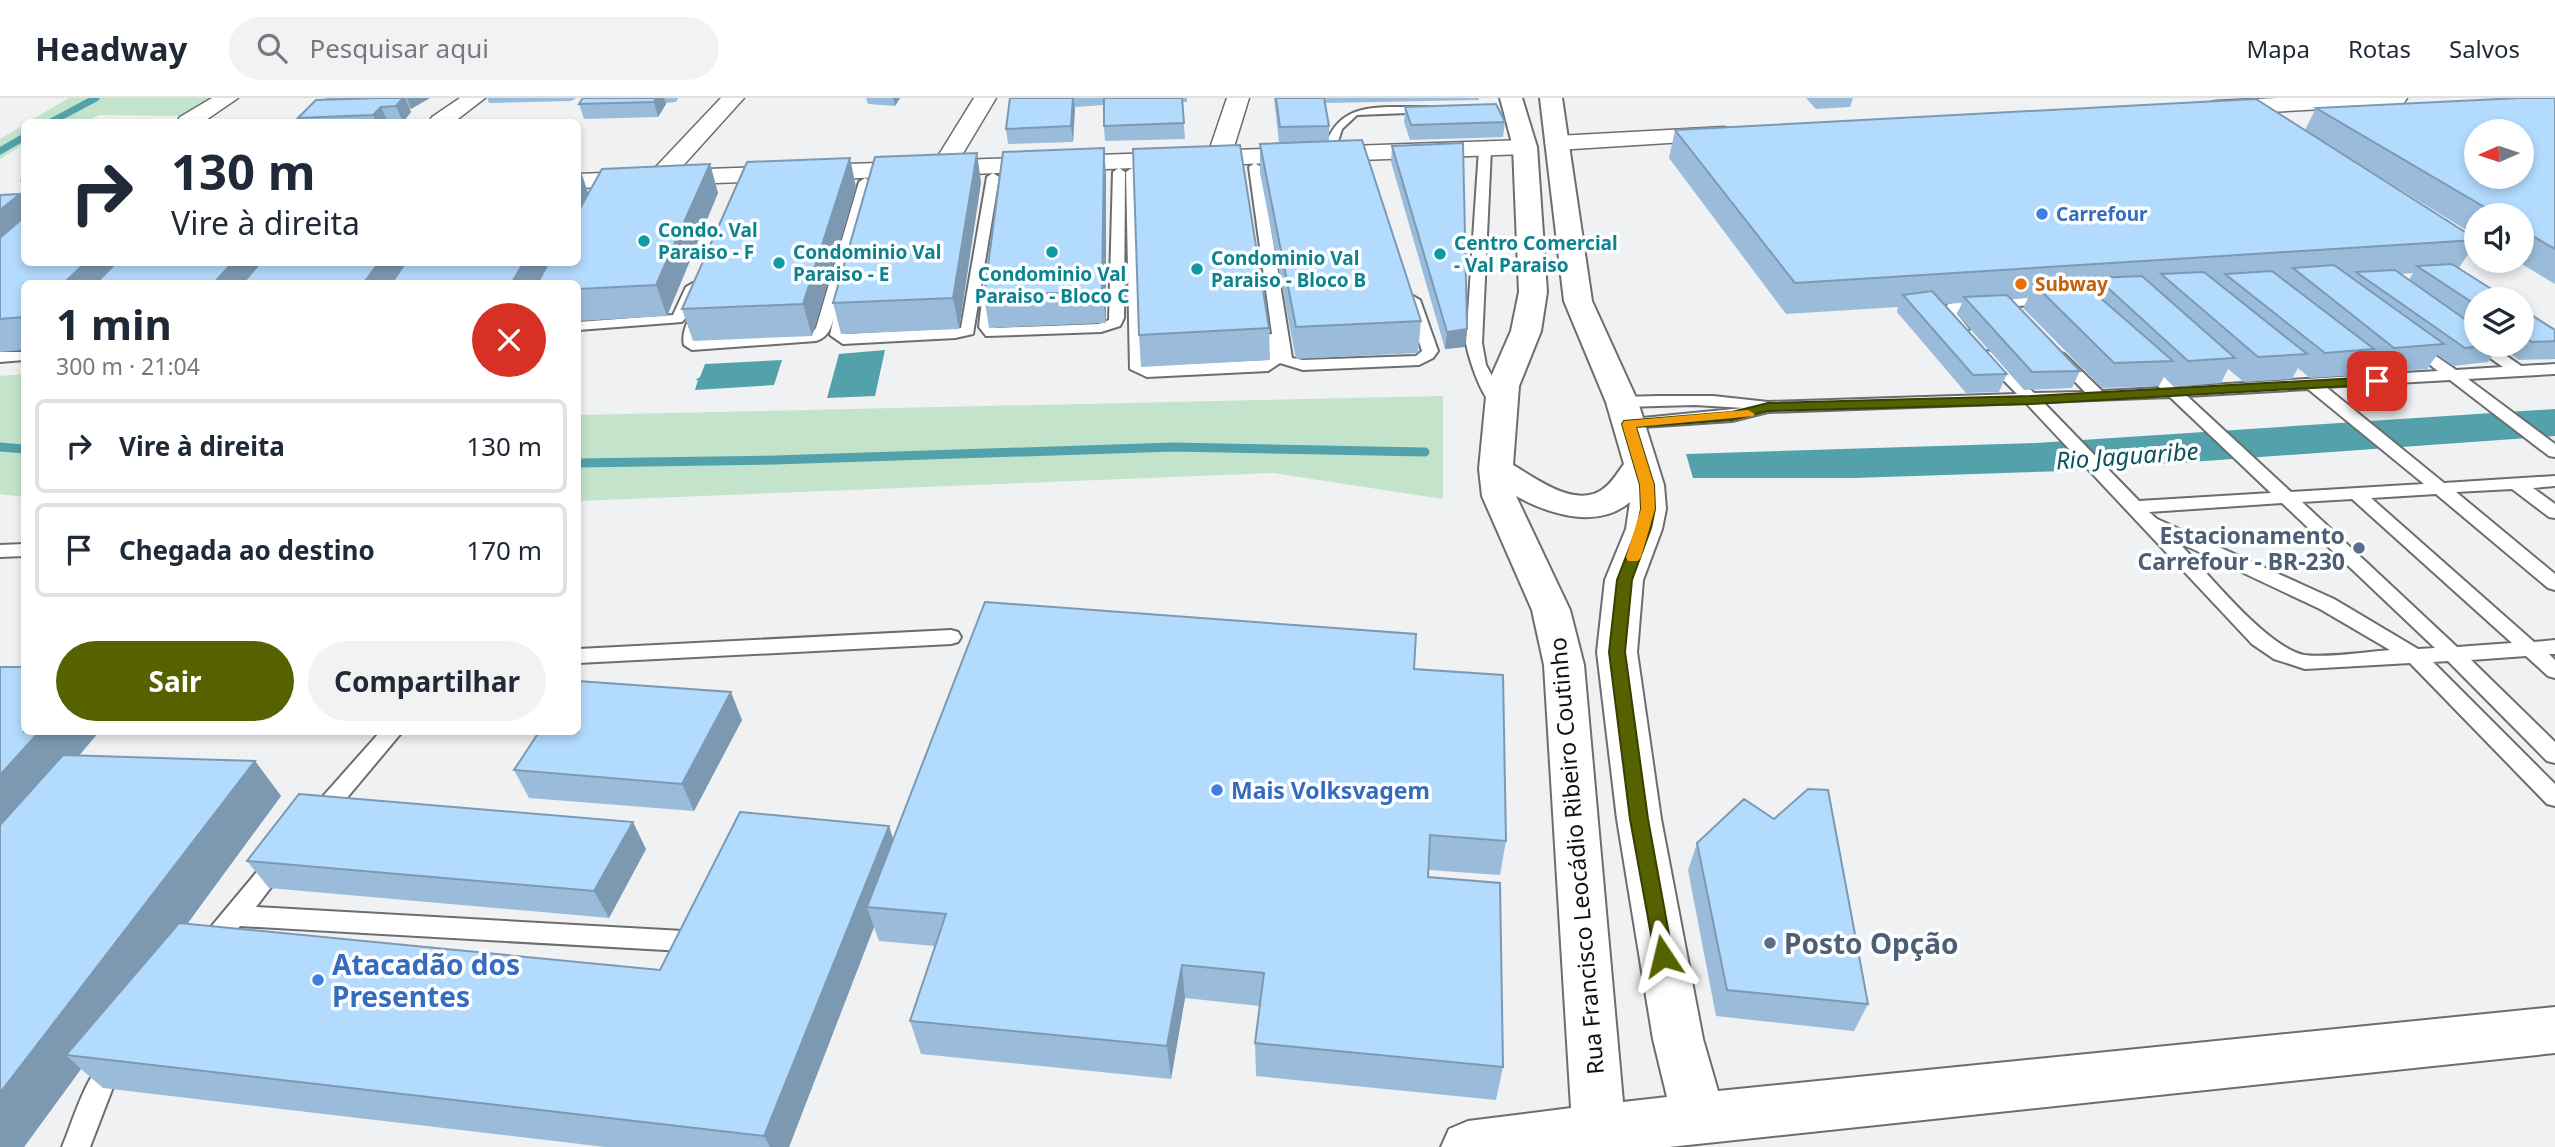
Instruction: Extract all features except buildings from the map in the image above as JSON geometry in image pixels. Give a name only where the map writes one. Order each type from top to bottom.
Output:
[{"type":"main road","points":[[1551,98],[1578,301],[1630,430],[1647,485],[1648,509],[1644,528],[1624,580],[1617,652],[1641,833],[1678,1039],[1699,1118]]},
{"type":"main road","name":"Rua Francisco Leocádio Ribeiro Coutinho","points":[[1508,104],[1525,147],[1533,292],[1531,312],[1509,370],[1500,405],[1496,469],[1499,496],[1551,610],[1564,665],[1599,1129]]},
{"type":"main road","points":[[1496,469],[1552,500],[1580,506],[1597,504],[1614,498],[1630,430]]},
{"type":"main road","points":[[1468,1147],[1699,1118],[2555,1030]]},
{"type":"street","points":[[193,119],[227,98]]},
{"type":"street","points":[[444,119],[474,98]]},
{"type":"street","points":[[660,177],[733,98]]},
{"type":"street","points":[[943,167],[985,98]]},
{"type":"street","points":[[1238,98],[1243,161]]},
{"type":"street","points":[[2195,109],[2258,102],[2396,98]]},
{"type":"street","points":[[1557,142],[1752,132]]},
{"type":"street","points":[[581,181],[615,185],[660,177],[747,180],[873,175],[943,167],[999,171],[1243,161],[1329,154],[1367,158],[1525,147]]},
{"type":"lane","points":[[1329,154],[1334,128],[1343,118],[1354,112],[1447,109]]},
{"type":"lane","points":[[1485,149],[1475,354],[1500,405]]},
{"type":"lane","points":[[1125,166],[1137,365],[1139,369],[1147,372],[1268,366],[1274,360],[1243,161]]},
{"type":"lane","points":[[1243,161],[1283,356],[1287,362],[1292,365],[1316,365],[1419,360],[1428,355],[1430,351],[1409,288]]},
{"type":"lane","points":[[999,171],[986,327],[987,331],[996,334],[1101,328],[1115,323],[1125,166]]},
{"type":"lane","points":[[873,175],[837,335],[843,339],[955,334],[968,331],[999,171]]},
{"type":"lane","points":[[705,300],[690,338],[692,345],[816,337],[823,329],[873,175]]},
{"type":"lane","points":[[581,326],[677,318],[682,314],[698,276]]},
{"type":"lane","points":[[2064,299],[1953,307],[1949,310],[1952,317],[2030,400],[2071,439],[2259,639],[2281,654],[2305,662],[2555,647]]},
{"type":"lane","points":[[2006,303],[2025,322]]},
{"type":"lane","points":[[2402,337],[2548,447]]},
{"type":"lane","points":[[2052,350],[2098,397]]},
{"type":"lane","points":[[2135,355],[2453,654],[2555,755]]},
{"type":"lane","points":[[0,357],[21,356]]},
{"type":"lane","points":[[2498,357],[2519,372]]},
{"type":"lane","points":[[2356,364],[2377,381]]},
{"type":"lane","points":[[2291,368],[2357,419],[2555,584]]},
{"type":"lane","points":[[1630,430],[1732,416],[1768,407],[2098,397],[2555,369]]},
{"type":"lane","points":[[2221,372],[2241,389]]},
{"type":"lane","points":[[2135,507],[2555,481]]},
{"type":"lane","points":[[2517,484],[2555,513]]},
{"type":"lane","points":[[2358,495],[2555,671]]},
{"type":"lane","points":[[2148,521],[2327,604],[2417,657],[2555,798]]},
{"type":"lane","points":[[0,551],[21,550]]},
{"type":"lane","points":[[581,656],[951,637]]},
{"type":"lane","points":[[193,967],[389,735]]},
{"type":"lane","points":[[234,916],[683,941]]},
{"type":"lane","points":[[76,1147],[103,1080],[128,1049]]},
{"type":"green space","points":[[69,98],[227,98],[198,116],[99,115],[92,119],[33,119]]},
{"type":"green space","points":[[21,127],[21,146],[0,159],[0,139]]},
{"type":"green space","points":[[21,374],[21,497],[0,494],[0,376]]},
{"type":"green space","points":[[1443,396],[1443,499],[1273,473],[581,501],[581,415]]},
{"type":"water","points":[[885,350],[875,396],[827,398],[839,354]]},
{"type":"water","points":[[782,360],[774,385],[695,390],[698,380],[695,380],[700,377],[705,364]]},
{"type":"water","name":"Rio Jaguaribe","points":[[2555,409],[2555,436],[2066,471],[1854,478],[1693,478],[1686,454],[2036,443]]},
{"type":"waterway","points":[[57,119],[96,98]]},
{"type":"waterway","points":[[0,151],[21,139]]},
{"type":"waterway","points":[[0,447],[21,449]]},
{"type":"waterway","points":[[581,463],[775,460],[1174,447],[1425,452]]},
{"type":"slow traffic","points":[[1633,557],[1648,509],[1647,485],[1629,424],[1748,414]]},
{"type":"place","name":"Carrefour","points":[[2042,214]]},
{"type":"place","name":"Condo. Val Paraiso - F","points":[[644,241]]},
{"type":"place","name":"Condominio Val Paraiso - Bloco C","points":[[1052,252]]},
{"type":"place","name":"Centro Comercial - Val Paraiso","points":[[1440,254]]},
{"type":"place","name":"Condominio Val Paraiso - E","points":[[779,263]]},
{"type":"place","name":"Condominio Val Paraiso - Bloco B","points":[[1197,269]]},
{"type":"place","name":"Subway","points":[[2021,284]]},
{"type":"place","name":"Estacionamento Carrefour - BR-230","points":[[2359,548]]},
{"type":"place","name":"Mais Volksvagem","points":[[1217,790]]},
{"type":"place","name":"Posto Opção","points":[[1770,943]]},
{"type":"place","name":"Atacadão dos Presentes","points":[[318,980]]},
{"type":"route","points":[[1663,956],[1639,819],[1617,652],[1624,580],[1644,528],[1648,509],[1647,485],[1629,424],[1732,416],[1753,413],[1768,407],[2030,400],[2377,381]]}]
